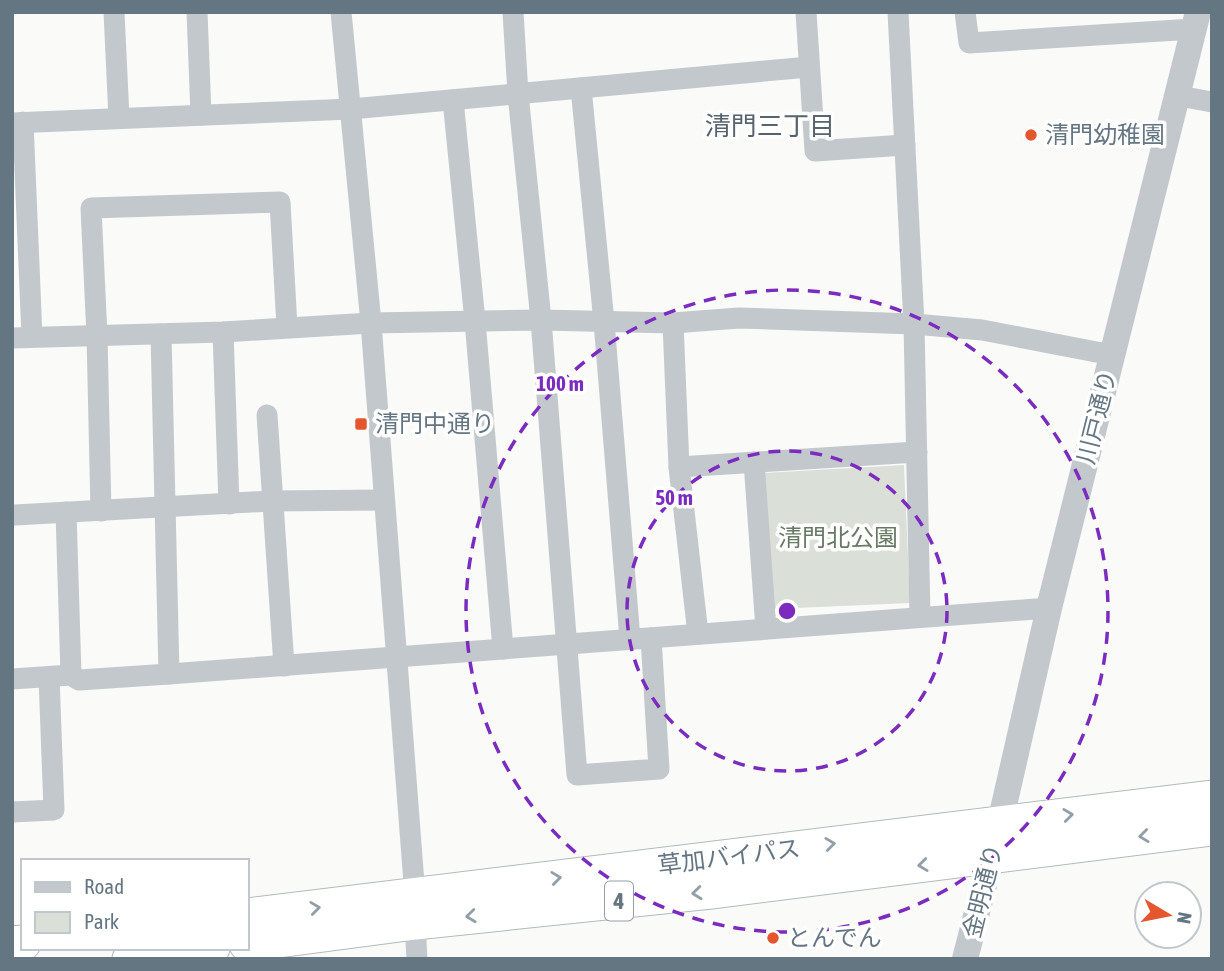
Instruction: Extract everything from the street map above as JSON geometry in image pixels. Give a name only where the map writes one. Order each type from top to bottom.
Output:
[{"type":"highway","name":"草加バイパス","points":[[248,944],[415,909],[1000,823],[1212,798]]},
{"type":"highway","name":"草加バイパス","points":[[248,916],[711,891],[1212,828]]},
{"type":"highway","points":[[130,959],[197,950]]},
{"type":"street","points":[[114,12],[119,118]]},
{"type":"street","points":[[197,12],[201,116]]},
{"type":"street","points":[[341,12],[371,323],[417,959]]},
{"type":"street","points":[[513,12],[518,94],[541,320],[577,775],[659,769],[640,638],[581,88]]},
{"type":"street","points":[[806,12],[815,151],[905,145]]},
{"type":"street","points":[[898,12],[914,324],[920,617]]},
{"type":"street","points":[[965,12],[969,43],[1196,21]]},
{"type":"street","name":"川戸通り","points":[[1000,823],[1049,608],[1196,21]]},
{"type":"street","points":[[809,67],[351,109],[18,123],[22,338],[223,332],[371,323],[541,320],[673,323],[739,318],[914,324],[982,330],[1112,355]]},
{"type":"street","points":[[1179,96],[1212,102]]},
{"type":"street","points":[[453,100],[503,649]]},
{"type":"street","points":[[101,512],[91,208],[280,202],[287,327]]},
{"type":"street","points":[[673,323],[680,467],[698,634]]},
{"type":"street","points":[[223,332],[229,503]]},
{"type":"street","points":[[161,334],[169,674]]},
{"type":"street","points":[[267,415],[284,666]]},
{"type":"street","points":[[680,467],[917,452]]},
{"type":"street","points":[[754,462],[766,629]]},
{"type":"street","points":[[15,516],[271,501],[384,500]]},
{"type":"street","points":[[66,513],[71,675]]},
{"type":"street","points":[[12,678],[71,675],[79,680],[169,674],[1049,608]]},
{"type":"street","points":[[12,812],[54,810],[49,677]]},
{"type":"street","name":"金明通り","points":[[965,959],[1000,823]]},
{"type":"green space","name":"清門北公園","points":[[904,465],[910,603],[773,609],[764,473]]},
{"type":"place","name":"清門幼稚園","points":[[1031,135]]},
{"type":"place","name":"清門中通り","points":[[361,424]]},
{"type":"place","name":"とんでん","points":[[773,938]]},
{"type":"district","name":"清門三丁目","points":[[770,126]]}]
